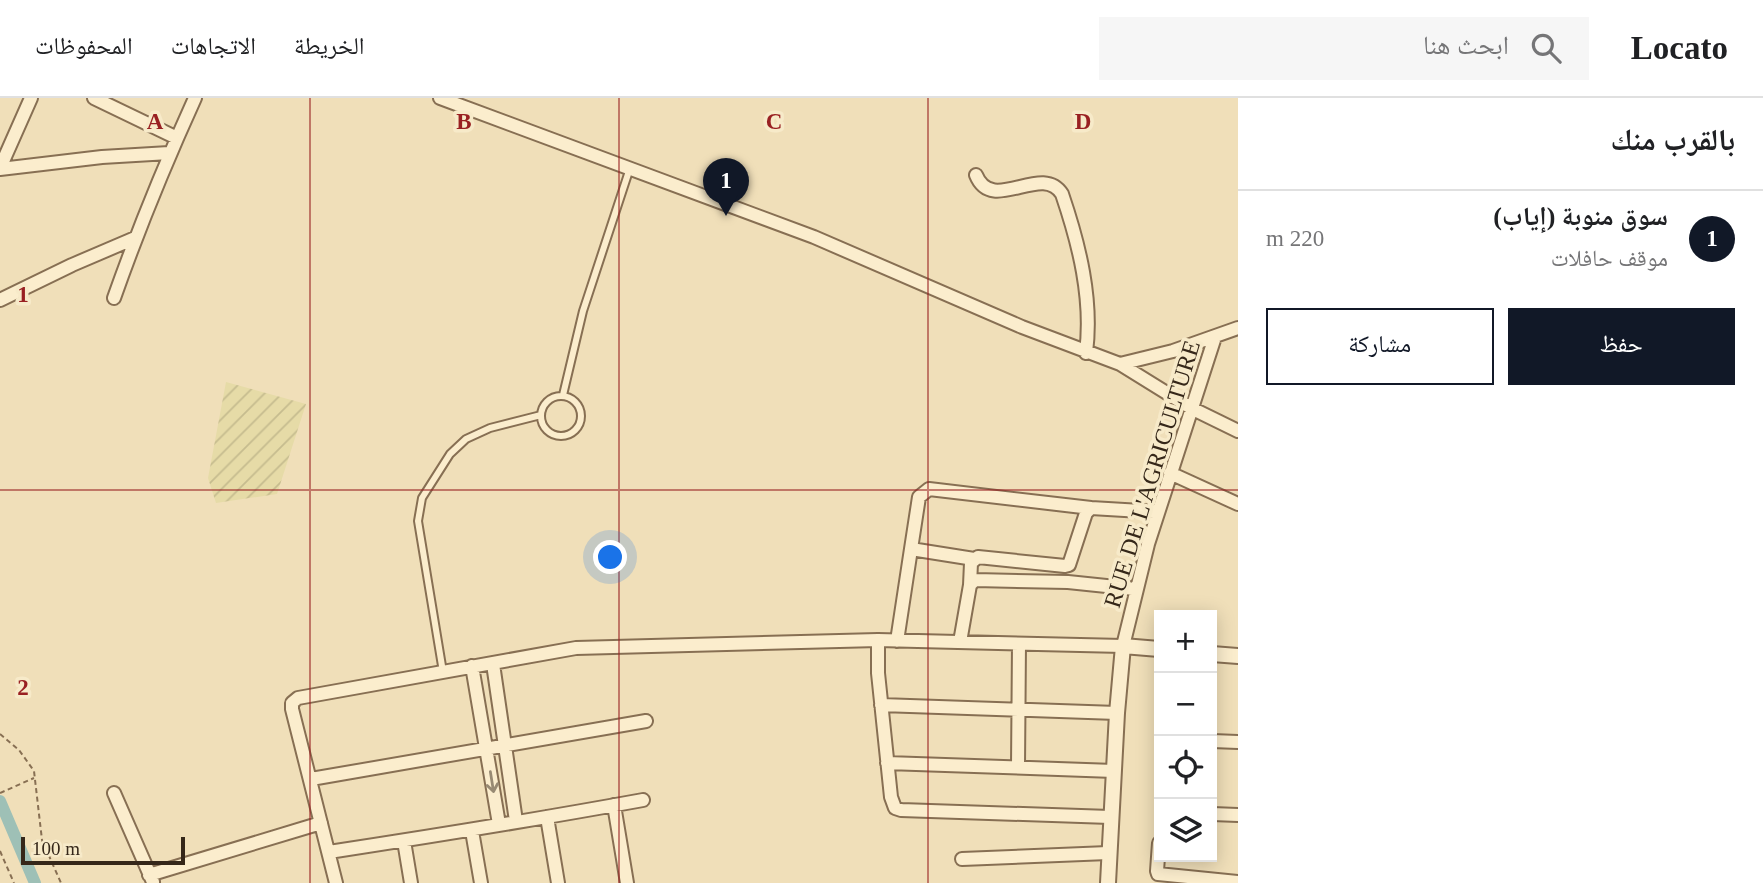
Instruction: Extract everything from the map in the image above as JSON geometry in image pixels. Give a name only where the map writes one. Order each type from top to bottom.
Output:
[{"type":"street","points":[[0,169],[31,98]]},
{"type":"street","points":[[94,98],[177,138]]},
{"type":"street","points":[[114,298],[169,153],[195,98]]},
{"type":"street","points":[[440,98],[814,237],[1086,353],[1120,364],[1191,408],[1238,431]]},
{"type":"street","points":[[0,169],[102,157],[169,153]]},
{"type":"street","points":[[976,175],[982,185],[994,190],[1012,190],[1042,183],[1059,188],[1069,213],[1081,263],[1089,319],[1086,353]]},
{"type":"street","points":[[0,300],[135,238]]},
{"type":"street","name":"RUE DE L'AGRICULTURE","points":[[1123,646],[1135,589],[1215,337],[1238,328]]},
{"type":"street","points":[[1120,364],[1215,337]]},
{"type":"street","points":[[1170,473],[1238,504]]},
{"type":"street","points":[[897,641],[919,497],[929,489],[1091,508],[1158,512]]},
{"type":"street","points":[[1068,582],[1069,565],[1086,513],[1091,508]]},
{"type":"street","points":[[911,550],[974,559],[978,557],[1069,565]]},
{"type":"street","points":[[960,642],[974,559]]},
{"type":"street","points":[[970,585],[975,580],[1068,582],[1135,589]]},
{"type":"street","points":[[878,640],[878,673],[887,762],[892,804],[897,810],[1110,817]]},
{"type":"street","points":[[336,883],[292,709],[292,703],[298,698],[576,648],[878,640],[1154,649]]},
{"type":"street","points":[[1018,767],[1019,644]]},
{"type":"street","points":[[1108,883],[1110,817],[1123,646]]},
{"type":"street","points":[[1217,654],[1238,656]]},
{"type":"street","points":[[493,664],[516,821]]},
{"type":"street","points":[[472,666],[499,824]]},
{"type":"street","points":[[881,705],[1117,713]]},
{"type":"street","points":[[311,779],[646,721]]},
{"type":"street","points":[[1217,741],[1238,742]]},
{"type":"street","points":[[887,762],[1114,771]]},
{"type":"street","points":[[114,793],[151,879],[321,824]]},
{"type":"street","points":[[329,852],[472,831],[643,800]]},
{"type":"street","points":[[614,805],[627,883]]},
{"type":"street","points":[[1217,814],[1238,816]]},
{"type":"street","points":[[547,817],[558,883]]},
{"type":"street","points":[[472,831],[481,883]]},
{"type":"street","points":[[404,841],[411,883]]},
{"type":"street","points":[[962,859],[1108,853]]},
{"type":"street","points":[[1158,862],[1158,874],[1238,882]]},
{"type":"lane","points":[[563,395],[583,310],[630,168]]},
{"type":"lane","points":[[563,395],[572,398],[579,405],[582,418],[577,429],[566,436],[554,436],[544,427],[541,415],[545,403],[563,395]]},
{"type":"lane","points":[[443,672],[418,521],[422,498],[450,454],[466,439],[490,428],[541,415]]},
{"type":"path","points":[[0,734],[19,750],[34,771],[42,840],[61,883]]},
{"type":"path","points":[[0,793],[34,778]]},
{"type":"path","points":[[0,850],[14,883]]},
{"type":"shaded area","points":[[226,382],[306,404],[277,494],[216,503],[208,478]]},
{"type":"waterway","points":[[0,801],[35,883]]},
{"type":"place","name":"سوق منوبة (إياب)","points":[[726,216]]}]
